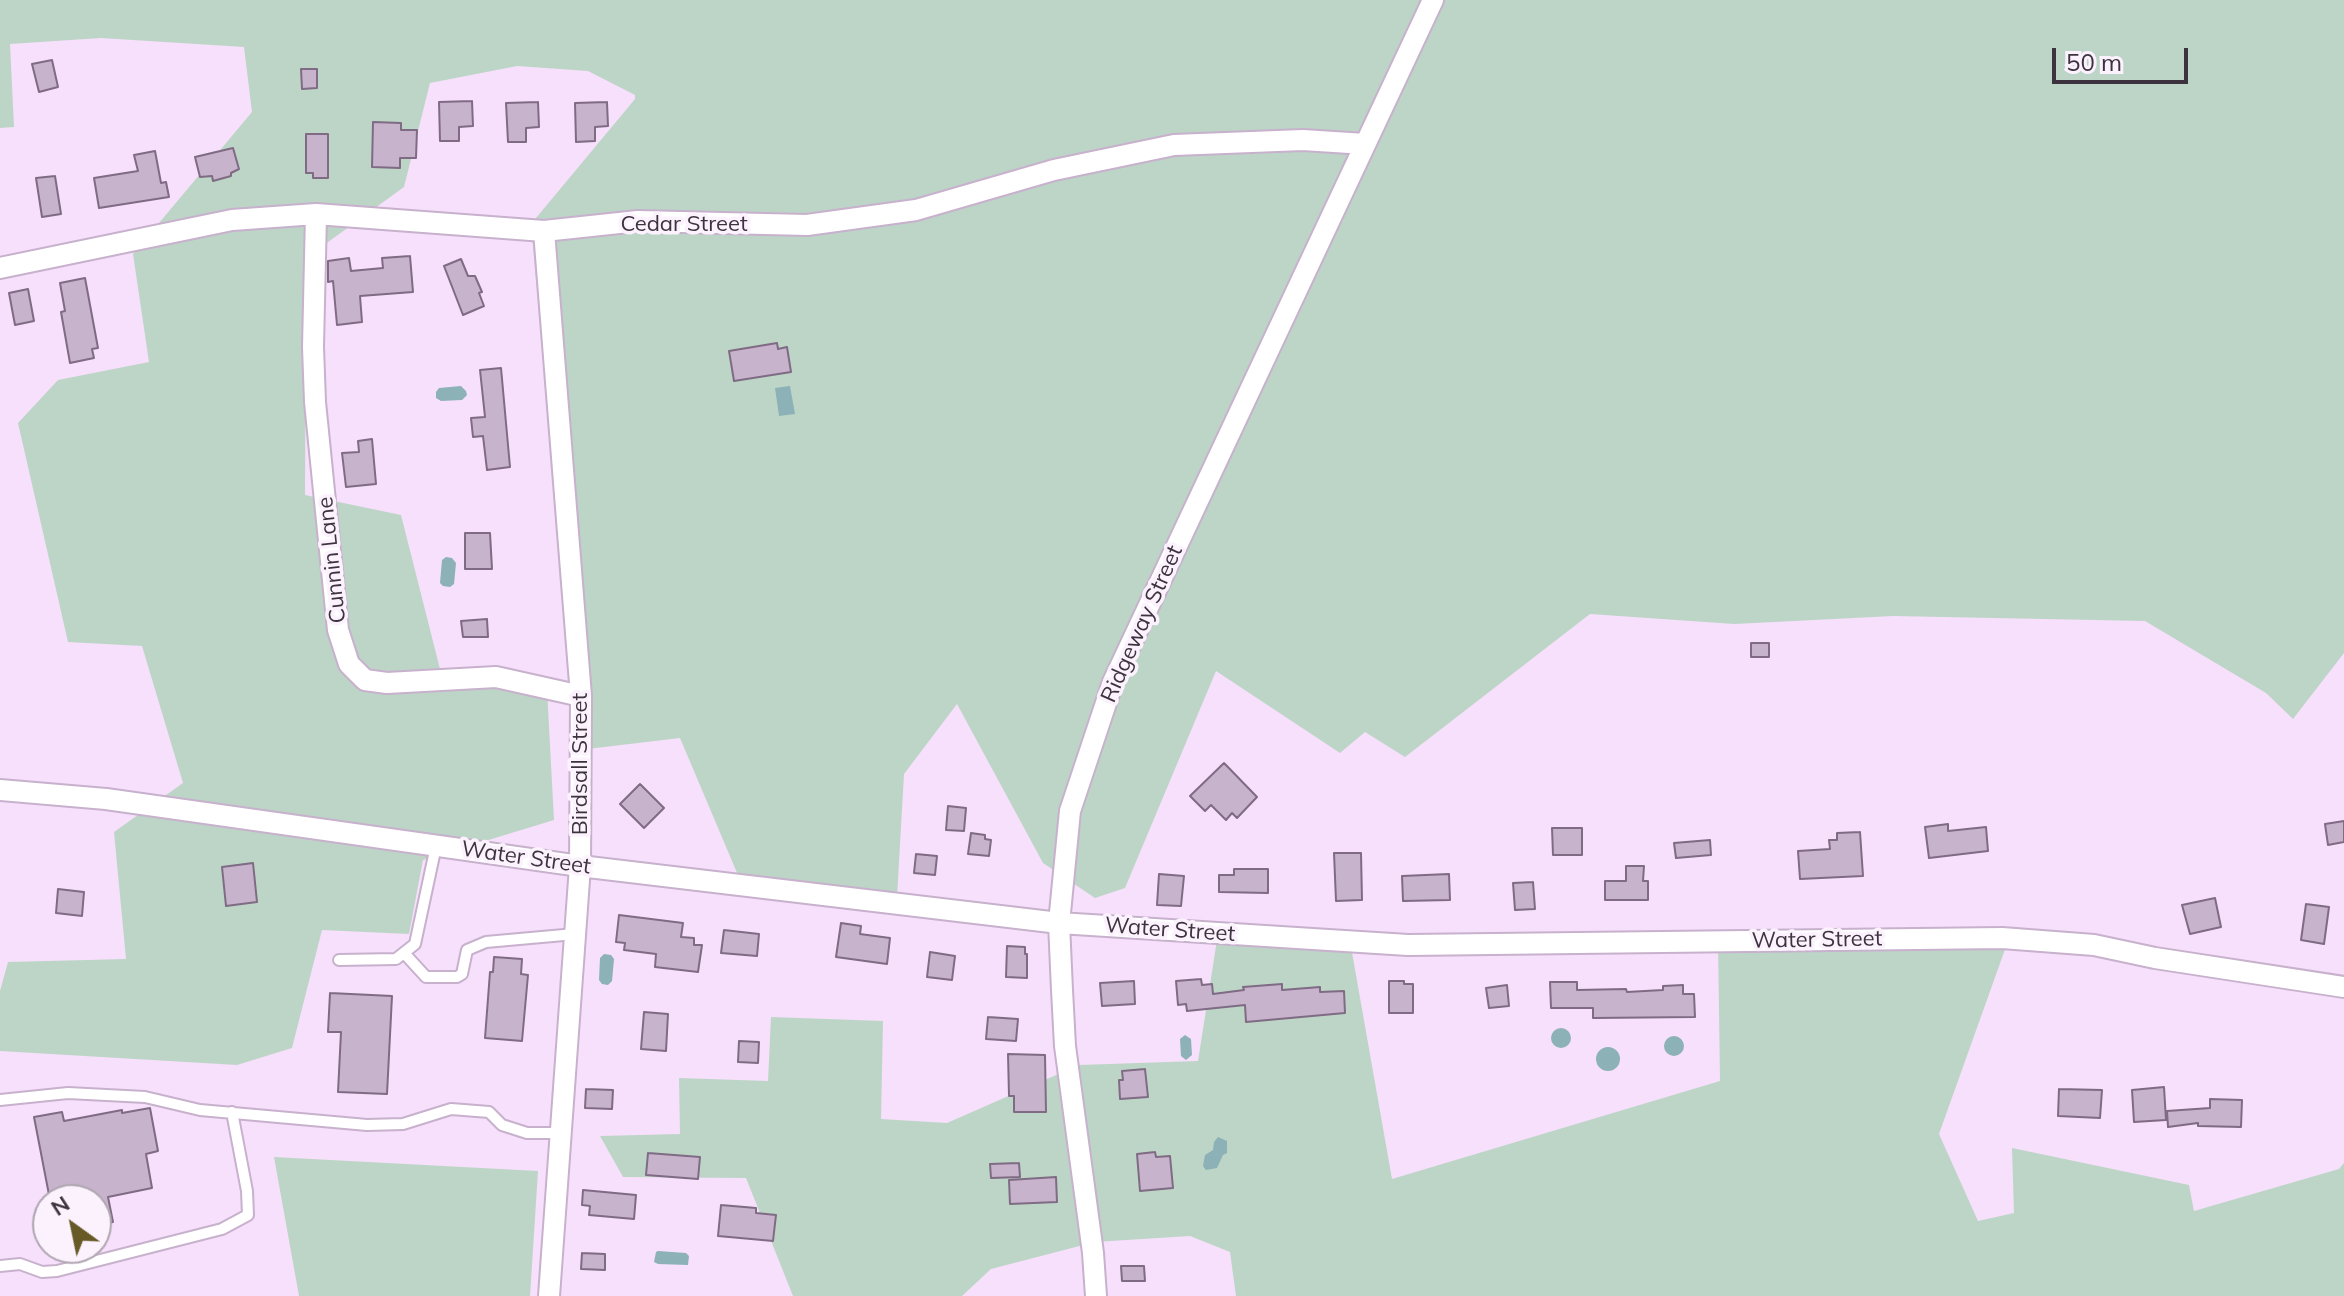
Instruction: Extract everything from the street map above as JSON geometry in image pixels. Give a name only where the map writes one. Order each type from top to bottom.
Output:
[{"type":"street","name":"Ridgeway Street","points":[[1096,1296],[1065,1046],[1059,923],[1070,811],[1113,682],[1433,0]]},
{"type":"street","name":"Cedar Street","points":[[0,268],[232,220],[316,214],[544,231],[638,221],[807,225],[916,210],[1054,170],[1174,145],[1303,140],[1365,144]]},
{"type":"street","name":"Cunnin Lane","points":[[316,214],[315,402],[338,630],[349,664],[365,680],[376,682],[496,677],[581,696]]},
{"type":"street","name":"Birdsall Street","points":[[544,231],[581,696],[580,866],[549,1296]]},
{"type":"street","name":"Water Street","points":[[0,790],[106,799],[580,866],[1059,923],[1408,945],[2002,938],[2094,945],[2155,958],[2344,987]]},
{"type":"lane","points":[[339,960],[396,959],[415,944],[436,846]]},
{"type":"lane","points":[[404,953],[426,977],[457,977],[462,974],[467,950],[486,942],[575,934]]},
{"type":"lane","points":[[0,1100],[68,1093],[145,1097],[200,1110],[367,1125],[403,1124],[451,1109],[489,1112],[502,1125],[527,1133],[562,1133]]},
{"type":"lane","points":[[0,1266],[20,1264],[42,1272],[57,1271],[222,1229],[248,1215],[247,1191],[232,1112]]},
{"type":"shaded area","points":[[0,0],[2344,0],[2344,653],[2293,719],[2266,693],[2145,621],[1893,616],[1734,624],[1590,614],[1405,757],[1365,732],[1340,753],[1216,671],[1125,888],[1095,898],[1043,863],[957,704],[904,774],[897,897],[743,887],[680,738],[579,750],[531,224],[635,99],[635,95],[588,71],[517,66],[430,83],[404,187],[306,258],[305,495],[401,515],[440,669],[547,689],[554,820],[423,860],[409,934],[322,930],[292,1048],[237,1065],[0,1051],[0,991],[8,962],[126,959],[114,832],[183,783],[142,646],[68,642],[18,423],[58,380],[149,362],[133,254],[252,112],[244,47],[101,38],[10,44],[14,127],[0,128]]},
{"type":"shaded area","points":[[461,386],[467,395],[462,400],[441,401],[436,398],[439,388]]},
{"type":"shaded area","points":[[790,386],[795,414],[779,416],[775,388]]},
{"type":"shaded area","points":[[446,557],[456,563],[454,584],[450,587],[440,583],[442,560]]},
{"type":"shaded area","points":[[1217,940],[1350,941],[1392,1179],[1720,1081],[1718,940],[2008,941],[1939,1134],[1978,1221],[2014,1213],[2012,1148],[2189,1185],[2194,1211],[2339,1169],[2344,1163],[2344,1296],[1236,1296],[1230,1252],[1190,1236],[1095,1242],[991,1269],[962,1296],[793,1296],[746,1178],[623,1177],[600,1136],[680,1134],[679,1078],[768,1081],[771,1017],[883,1021],[881,1119],[947,1123],[1079,1065],[1198,1061]]},
{"type":"shaded area","points":[[604,954],[614,959],[612,981],[608,985],[599,980],[600,958]]},
{"type":"shaded area","points":[[1557,1028],[1565,1028],[1571,1038],[1565,1048],[1557,1048],[1551,1042],[1551,1034]]},
{"type":"shaded area","points":[[1185,1035],[1191,1039],[1192,1055],[1186,1060],[1181,1056],[1180,1039]]},
{"type":"shaded area","points":[[1674,1036],[1681,1039],[1684,1046],[1681,1053],[1674,1056],[1667,1053],[1664,1046],[1667,1039]]},
{"type":"shaded area","points":[[1608,1047],[1616,1051],[1620,1059],[1616,1067],[1608,1071],[1600,1067],[1596,1059],[1600,1051]]},
{"type":"shaded area","points":[[1218,1137],[1227,1141],[1227,1153],[1217,1168],[1206,1170],[1203,1166],[1205,1155],[1213,1150]]},
{"type":"shaded area","points":[[274,1157],[538,1171],[530,1296],[299,1296]]},
{"type":"shaded area","points":[[658,1251],[686,1253],[689,1256],[688,1265],[658,1264],[654,1262]]},
{"type":"building","points":[[52,60],[58,87],[39,92],[32,64]]},
{"type":"building","points":[[301,69],[317,69],[317,88],[302,89]]},
{"type":"building","points":[[472,101],[473,126],[459,127],[459,141],[440,141],[439,102]]},
{"type":"building","points":[[538,102],[539,127],[526,128],[526,142],[508,142],[506,103]]},
{"type":"building","points":[[607,102],[608,126],[595,127],[595,141],[576,142],[575,103]]},
{"type":"building","points":[[373,122],[401,123],[401,130],[417,130],[416,158],[400,158],[400,168],[372,167]]},
{"type":"building","points":[[306,134],[328,134],[328,178],[313,178],[313,173],[306,173]]},
{"type":"building","points":[[233,148],[239,169],[231,176],[213,181],[212,176],[200,177],[195,157]]},
{"type":"building","points":[[155,151],[161,183],[166,182],[169,197],[99,208],[94,178],[138,171],[134,155]]},
{"type":"building","points":[[55,176],[61,214],[42,217],[36,178]]},
{"type":"building","points":[[410,256],[413,292],[360,296],[362,322],[337,325],[333,281],[328,282],[328,261],[349,258],[351,271],[383,268],[382,258]]},
{"type":"building","points":[[461,259],[468,276],[475,276],[484,306],[463,315],[444,266]]},
{"type":"building","points":[[85,278],[98,348],[92,349],[94,358],[70,363],[61,312],[65,311],[60,283]]},
{"type":"building","points":[[28,289],[34,321],[15,325],[9,293]]},
{"type":"building","points":[[777,343],[778,349],[787,347],[791,372],[734,381],[729,351]]},
{"type":"building","points":[[501,368],[510,467],[487,470],[483,436],[473,437],[471,418],[485,417],[480,370]]},
{"type":"building","points":[[372,439],[376,484],[346,487],[342,453],[359,452],[358,441]]},
{"type":"building","points":[[465,533],[490,533],[492,569],[465,569]]},
{"type":"building","points":[[487,619],[488,637],[463,637],[461,621]]},
{"type":"building","points":[[1751,643],[1769,643],[1769,657],[1751,657]]},
{"type":"building","points":[[1224,763],[1257,797],[1237,818],[1232,813],[1226,820],[1211,805],[1205,811],[1190,796]]},
{"type":"building","points":[[640,784],[664,808],[644,828],[620,804]]},
{"type":"building","points":[[948,806],[966,808],[964,831],[946,830]]},
{"type":"building","points":[[2344,821],[2344,842],[2328,845],[2325,824]]},
{"type":"building","points":[[1948,824],[1948,831],[1986,827],[1988,851],[1929,858],[1925,827]]},
{"type":"building","points":[[1552,828],[1582,828],[1582,855],[1553,855]]},
{"type":"building","points":[[1860,832],[1863,876],[1800,879],[1798,851],[1830,849],[1829,840],[1837,840],[1837,833]]},
{"type":"building","points":[[971,833],[985,835],[985,839],[991,840],[989,856],[968,854]]},
{"type":"building","points":[[1710,840],[1711,855],[1676,858],[1674,843]]},
{"type":"building","points":[[1334,853],[1361,853],[1362,900],[1336,901]]},
{"type":"building","points":[[916,854],[937,856],[935,875],[914,873]]},
{"type":"building","points":[[253,863],[257,902],[226,906],[222,867]]},
{"type":"building","points":[[1626,866],[1644,866],[1643,881],[1648,881],[1648,900],[1605,900],[1605,881],[1626,881]]},
{"type":"building","points":[[1234,869],[1268,869],[1268,893],[1219,892],[1219,875],[1234,875]]},
{"type":"building","points":[[1159,874],[1184,876],[1181,906],[1157,905]]},
{"type":"building","points":[[1449,874],[1450,900],[1403,901],[1402,876]]},
{"type":"building","points":[[1533,882],[1535,909],[1515,910],[1513,883]]},
{"type":"building","points":[[58,889],[84,892],[82,916],[56,913]]},
{"type":"building","points":[[2215,898],[2221,927],[2190,934],[2182,905]]},
{"type":"building","points":[[2306,904],[2329,907],[2324,944],[2301,940]]},
{"type":"building","points":[[619,915],[683,923],[681,937],[694,938],[694,945],[702,945],[698,972],[655,967],[656,954],[624,950],[625,943],[616,942]]},
{"type":"building","points":[[841,923],[861,926],[860,934],[890,938],[887,964],[836,957]]},
{"type":"building","points":[[724,930],[759,934],[757,956],[721,953]]},
{"type":"building","points":[[1007,946],[1025,947],[1027,978],[1006,977]]},
{"type":"building","points":[[930,952],[955,956],[952,980],[927,977]]},
{"type":"building","points":[[494,957],[522,959],[521,974],[528,975],[522,1041],[485,1038]]},
{"type":"building","points":[[1201,979],[1202,985],[1212,984],[1213,994],[1244,990],[1243,987],[1282,984],[1282,990],[1320,987],[1320,992],[1344,991],[1345,1013],[1246,1022],[1245,1005],[1187,1011],[1186,1004],[1178,1005],[1176,981]]},
{"type":"building","points":[[1134,981],[1135,1004],[1102,1006],[1100,983]]},
{"type":"building","points":[[1389,981],[1413,984],[1413,1013],[1389,1013]]},
{"type":"building","points":[[1550,982],[1577,982],[1577,990],[1626,989],[1627,992],[1663,990],[1663,986],[1683,985],[1683,994],[1694,994],[1695,1017],[1593,1018],[1593,1008],[1551,1008]]},
{"type":"building","points":[[1507,985],[1509,1006],[1489,1008],[1486,988]]},
{"type":"building","points":[[330,993],[392,996],[387,1094],[338,1092],[341,1032],[328,1032]]},
{"type":"building","points":[[644,1012],[668,1014],[666,1051],[641,1049]]},
{"type":"building","points":[[988,1017],[1018,1019],[1016,1041],[986,1039]]},
{"type":"building","points":[[739,1041],[759,1042],[758,1063],[738,1062]]},
{"type":"building","points":[[1008,1054],[1045,1055],[1046,1112],[1014,1112],[1014,1096],[1009,1096]]},
{"type":"building","points":[[1145,1069],[1148,1097],[1120,1099],[1122,1071]]},
{"type":"building","points":[[2164,1087],[2166,1120],[2134,1122],[2132,1090]]},
{"type":"building","points":[[586,1089],[613,1090],[612,1109],[585,1108]]},
{"type":"building","points":[[2059,1089],[2102,1090],[2100,1118],[2058,1116]]},
{"type":"building","points":[[2210,1099],[2242,1100],[2241,1127],[2198,1126],[2198,1123],[2168,1127],[2167,1111],[2210,1108]]},
{"type":"building","points":[[150,1108],[158,1151],[146,1154],[152,1188],[112,1196],[112,1184],[47,1184],[34,1117],[62,1112],[64,1121],[122,1110],[122,1113]]},
{"type":"building","points":[[1155,1152],[1156,1157],[1170,1156],[1173,1188],[1140,1191],[1137,1154]]},
{"type":"building","points":[[648,1153],[700,1157],[698,1179],[646,1175]]},
{"type":"building","points":[[1019,1163],[1020,1177],[991,1178],[990,1164]]},
{"type":"building","points":[[1056,1177],[1057,1202],[1010,1204],[1009,1180]]},
{"type":"building","points":[[583,1190],[636,1195],[634,1219],[589,1215],[590,1206],[582,1205]]},
{"type":"building","points":[[721,1205],[756,1208],[756,1213],[776,1215],[773,1241],[718,1236]]},
{"type":"building","points":[[582,1253],[605,1254],[605,1270],[581,1269]]},
{"type":"building","points":[[1121,1266],[1144,1266],[1145,1281],[1122,1281]]}]
